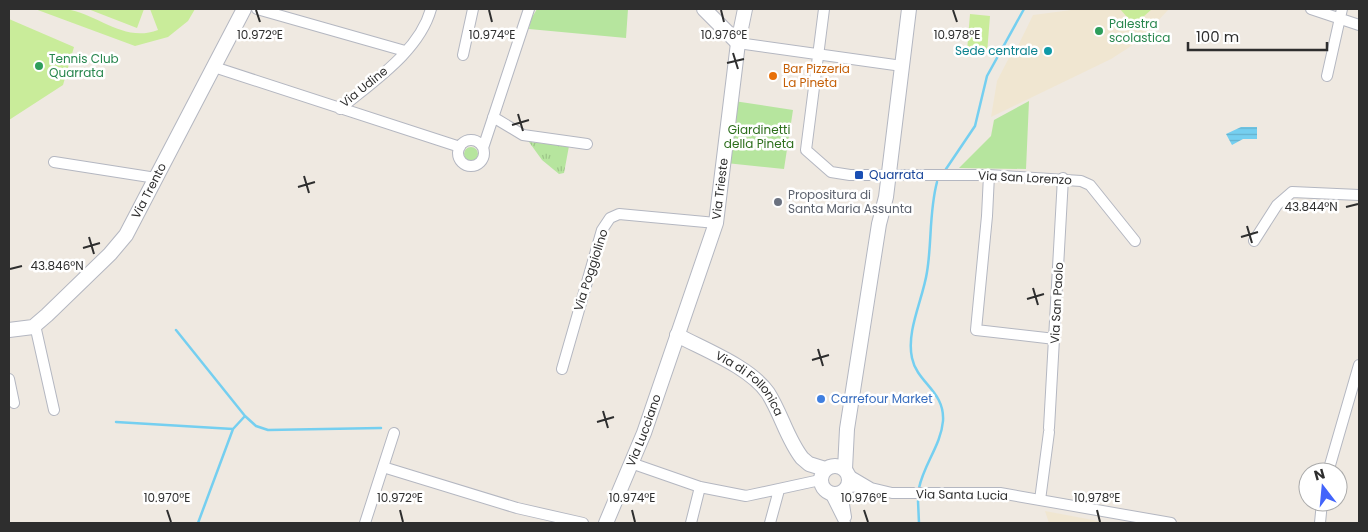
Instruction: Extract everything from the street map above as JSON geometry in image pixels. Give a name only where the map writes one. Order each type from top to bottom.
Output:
[{"type":"street","name":"Via Trento","points":[[35,325],[110,254],[126,235],[244,9]]},
{"type":"street","points":[[257,9],[405,52]]},
{"type":"street","name":"Via Udine","points":[[214,67],[340,109],[405,52],[416,39],[431,9]]},
{"type":"street","points":[[463,55],[474,9]]},
{"type":"street","points":[[460,147],[459,159],[467,165],[472,166],[482,160],[483,148],[528,9]]},
{"type":"street","points":[[704,9],[738,43],[902,66]]},
{"type":"street","name":"Via Trieste","points":[[677,335],[716,223],[738,43],[745,9]]},
{"type":"street","points":[[817,54],[824,9]]},
{"type":"street","points":[[846,523],[835,479],[847,429],[879,224],[886,197],[887,176],[910,9]]},
{"type":"street","points":[[1311,9],[1341,14],[1359,25]]},
{"type":"street","points":[[1327,76],[1341,14]]},
{"type":"street","name":"Via San Lorenzo","points":[[817,54],[806,150],[830,172],[887,176],[989,175],[1081,180],[1090,185],[1135,241]]},
{"type":"street","points":[[340,109],[460,147]]},
{"type":"street","points":[[493,117],[523,134],[587,144]]},
{"type":"street","points":[[460,147],[470,140],[479,143],[483,148]]},
{"type":"street","points":[[54,162],[156,178]]},
{"type":"street","points":[[989,175],[976,330],[1055,339]]},
{"type":"street","name":"Via San Paolo","points":[[1040,500],[1049,430],[1063,178]]},
{"type":"street","points":[[1254,241],[1277,205],[1292,192],[1359,195]]},
{"type":"street","name":"Via Poggiolino","points":[[562,368],[599,239],[610,218],[619,214],[716,223]]},
{"type":"street","points":[[9,330],[19,330],[35,325],[54,410]]},
{"type":"street","name":"Via di Follonica","points":[[677,335],[755,379],[767,392],[798,453],[807,463],[835,479]]},
{"type":"street","name":"Via Lucciano","points":[[606,523],[631,463],[677,335]]},
{"type":"street","points":[[1331,462],[1359,365]]},
{"type":"street","points":[[9,379],[14,403]]},
{"type":"street","points":[[365,523],[394,433]]},
{"type":"street","name":"Via Santa Lucia","points":[[631,463],[700,487],[746,496],[835,479],[904,494],[992,493],[1171,523]]},
{"type":"street","points":[[383,467],[517,508],[582,523]]},
{"type":"street","points":[[691,523],[700,487]]},
{"type":"street","points":[[770,523],[778,490]]},
{"type":"shaded area","points":[[1079,9],[1169,9],[1139,41],[1111,59],[991,117],[997,81],[1013,50],[1016,50],[1033,15]]},
{"type":"shaded area","points":[[1045,511],[1109,523],[1049,523]]},
{"type":"green space","points":[[35,9],[66,9],[89,16],[122,30],[146,33],[158,30],[150,9],[195,9],[188,21],[168,37],[135,46]]},
{"type":"green space","points":[[88,9],[144,9],[137,28]]},
{"type":"green space","points":[[537,9],[628,9],[626,38],[529,29],[531,19]]},
{"type":"green space","points":[[1120,9],[1152,9],[1134,25]]},
{"type":"green space","points":[[970,14],[990,16],[987,53],[967,51]]},
{"type":"green space","name":"Tennis Club Quarrata","points":[[9,19],[74,47],[63,85],[9,120]]},
{"type":"green space","name":"Giardinetti della Pineta","points":[[734,101],[793,110],[784,169],[726,163]]},
{"type":"green space","points":[[1029,101],[1026,169],[959,168],[991,136],[994,120]]},
{"type":"green space","points":[[529,142],[569,146],[564,173],[559,174],[542,160]]},
{"type":"green space","points":[[471,147],[476,149],[478,154],[476,159],[471,161],[466,159],[464,154],[466,149]]},
{"type":"water","points":[[1241,127],[1257,127],[1257,139],[1243,139],[1232,145],[1226,134]]},
{"type":"waterway","points":[[946,169],[975,126],[987,76],[1024,9]]},
{"type":"waterway","points":[[919,488],[942,430],[943,421],[940,402],[915,367],[911,348],[913,326],[927,272],[934,193],[937,182]]},
{"type":"waterway","points":[[176,330],[245,416],[256,426],[268,430],[381,428]]},
{"type":"waterway","points":[[198,523],[233,429],[245,416]]},
{"type":"waterway","points":[[116,422],[233,429]]},
{"type":"waterway","points":[[918,501],[919,523]]},
{"type":"place","name":"Palestra scolastica","points":[[1099,31]]},
{"type":"place","name":"Sede centrale","points":[[1048,51]]},
{"type":"place","name":"Tennis Club Quarrata","points":[[39,66]]},
{"type":"place","name":"Bar Pizzeria La Pineta","points":[[773,76]]},
{"type":"place","name":"Quarrata","points":[[859,175]]},
{"type":"place","name":"Propositura di Santa Maria Assunta","points":[[778,202]]},
{"type":"place","name":"Carrefour Market","points":[[821,399]]}]
